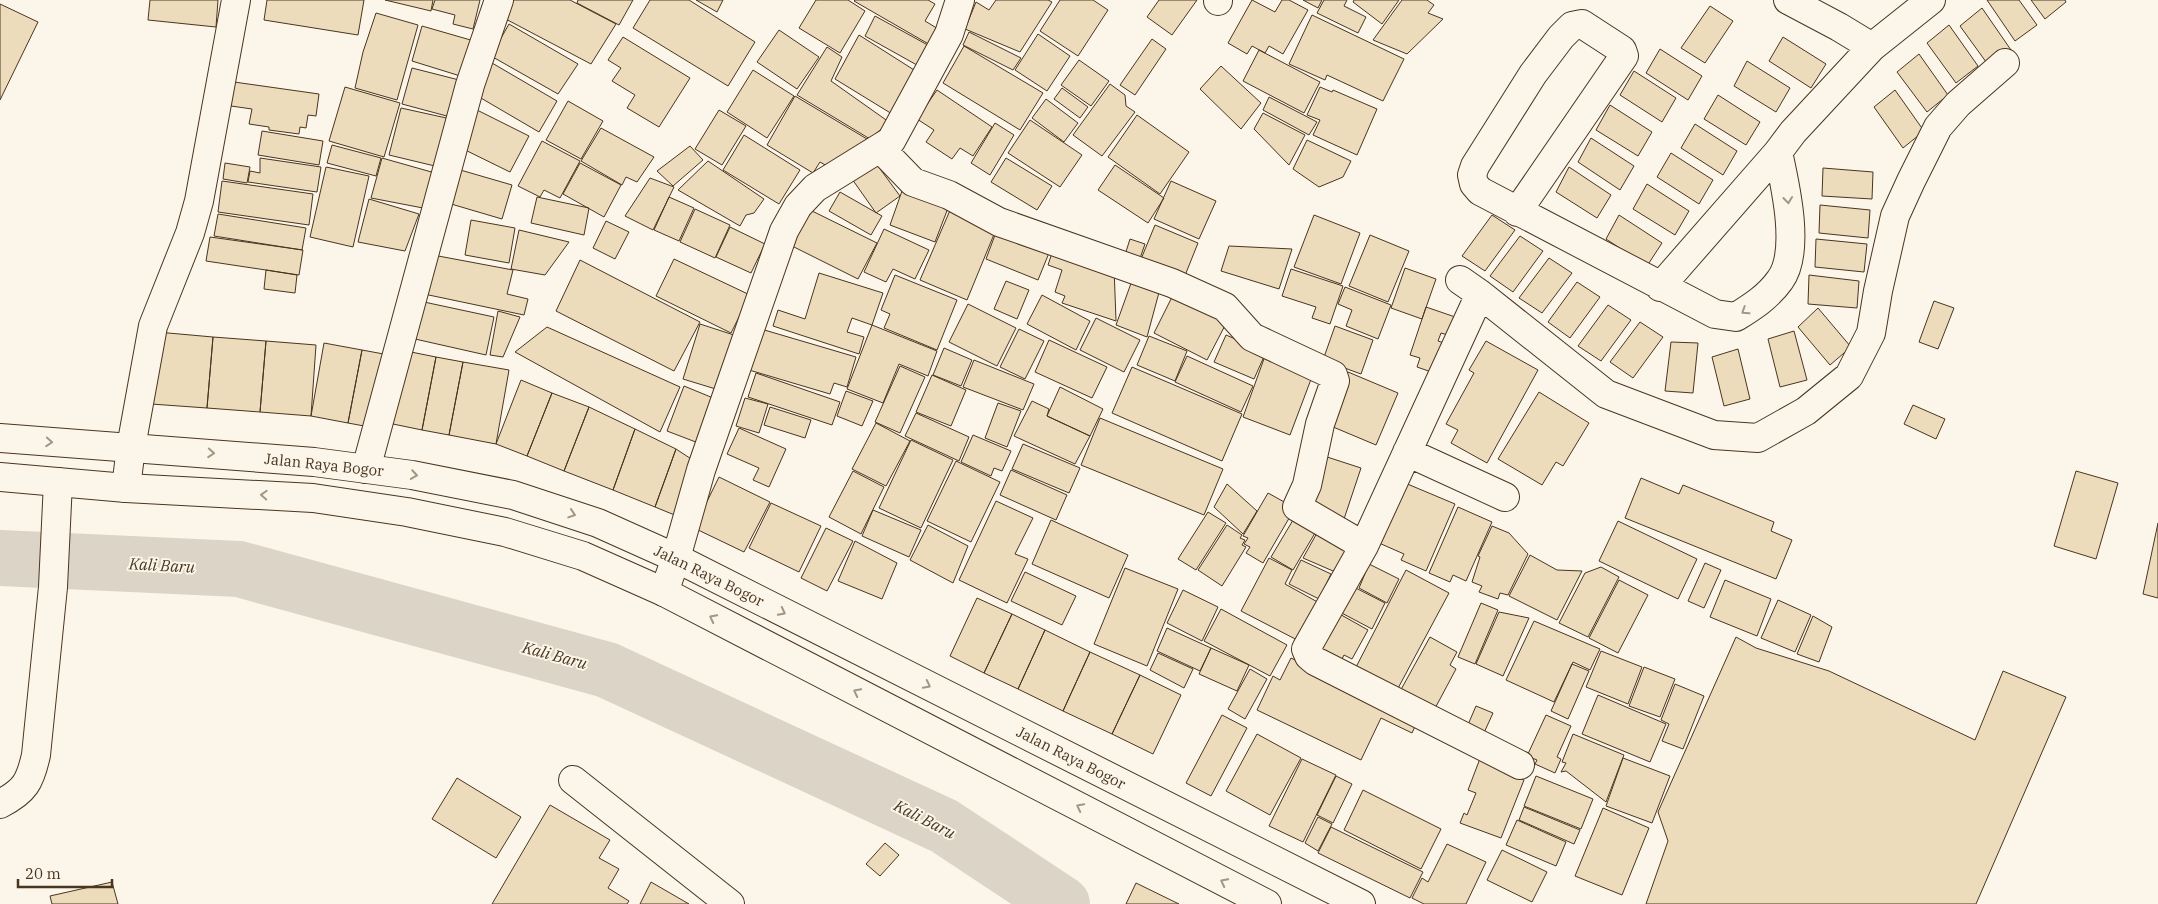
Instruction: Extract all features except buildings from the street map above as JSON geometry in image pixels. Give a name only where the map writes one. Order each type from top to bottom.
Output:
[{"type":"main road","points":[[126,488],[131,447],[154,326],[190,233],[199,201],[236,0]]},
{"type":"main road","points":[[366,469],[470,85],[500,0]]},
{"type":"main road","points":[[664,592],[676,558],[701,470],[784,231],[798,206],[815,188],[881,149],[891,141],[949,34],[960,0]]},
{"type":"main road","points":[[1788,0],[1839,27],[1872,48]]},
{"type":"main road","points":[[1660,287],[1778,152],[1793,132],[1872,48],[1931,0]]},
{"type":"main road","points":[[1517,212],[1624,56],[1622,50],[1582,24],[1572,26],[1561,37],[1533,74],[1475,166],[1472,175],[1474,184],[1480,191],[1517,212],[1714,314],[1736,317],[1761,301],[1781,279],[1790,249],[1788,197],[1778,152]]},
{"type":"main road","points":[[1520,765],[1309,656],[1306,649],[1364,546],[1407,452],[1470,287],[1606,394],[1714,435],[1758,438],[1806,411],[1849,376],[1871,333],[1878,291],[1895,216],[1911,181],[1938,127],[1958,104],[2005,63]]},
{"type":"main road","points":[[881,149],[913,182],[949,195],[999,222],[1172,283],[1225,307],[1252,337],[1333,375],[1335,381],[1320,424],[1307,485],[1297,507],[1364,546]]},
{"type":"main road","name":"Jalan Raya Bogor","points":[[0,438],[314,462],[412,474],[513,495],[598,523],[676,558],[1361,904]]},
{"type":"main road","points":[[1407,452],[1505,497]]},
{"type":"main road","points":[[0,477],[126,488],[313,498],[407,512],[505,532],[583,556],[664,592],[1267,904]]},
{"type":"main road","points":[[0,804],[21,791],[35,761],[53,587],[58,482]]},
{"type":"main road","points":[[573,780],[730,904]]},
{"type":"waterway","name":"Kali Baru","points":[[0,558],[239,569],[607,670],[944,826],[1062,904]]}]
